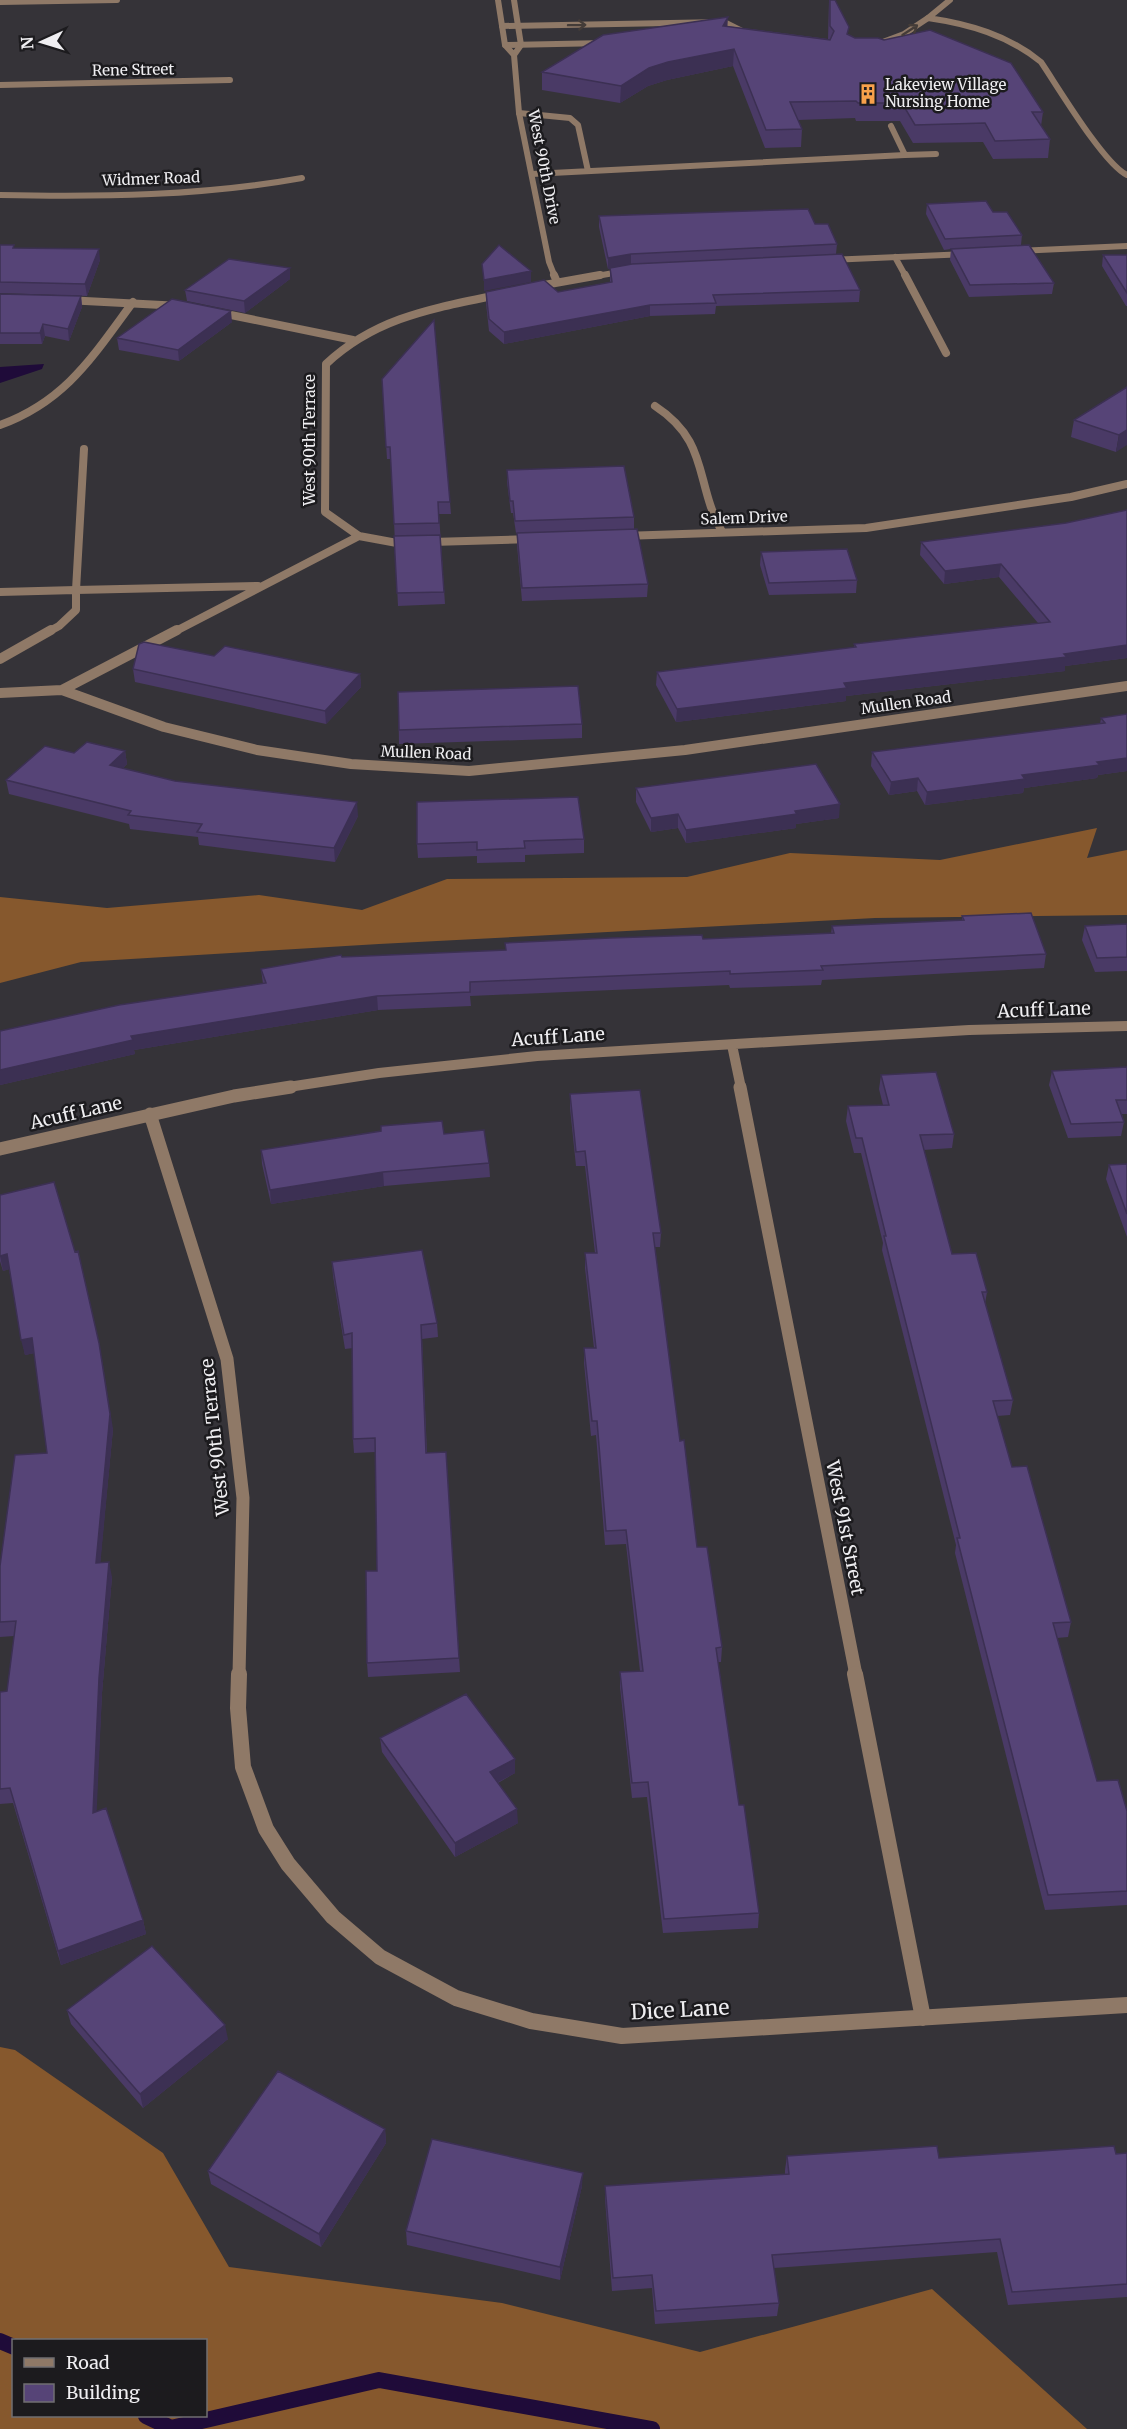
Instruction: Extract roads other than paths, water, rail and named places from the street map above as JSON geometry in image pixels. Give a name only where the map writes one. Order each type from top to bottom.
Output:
[{"type":"street","points":[[0,3],[117,0]]},
{"type":"street","points":[[498,0],[505,45],[513,55],[521,45],[514,0]]},
{"type":"street","points":[[868,45],[888,42],[928,18],[950,0]]},
{"type":"street","points":[[928,18],[950,21],[982,31],[1030,51],[1041,62],[1100,148],[1119,171],[1127,176]]},
{"type":"street","points":[[502,27],[724,22],[759,38]]},
{"type":"street","points":[[632,24],[633,32]]},
{"type":"street","points":[[505,45],[612,43]]},
{"type":"street","name":"West 90th Drive","points":[[513,55],[519,113],[549,262],[557,282]]},
{"type":"street","name":"Rene Street","points":[[0,85],[230,80]]},
{"type":"street","points":[[519,113],[570,118],[578,125],[588,171]]},
{"type":"street","points":[[891,126],[905,155]]},
{"type":"street","points":[[532,174],[936,154]]},
{"type":"street","name":"Widmer Road","points":[[0,195],[68,196],[214,190],[246,188],[302,178]]},
{"type":"street","points":[[1011,252],[1127,246]]},
{"type":"street","points":[[816,261],[976,253]]},
{"type":"street","points":[[895,257],[946,353]]},
{"type":"street","points":[[519,290],[631,270]]},
{"type":"street","name":"West 90th Terrace","points":[[359,536],[325,512],[323,499],[326,364],[352,340],[382,323],[400,316],[508,292]]},
{"type":"street","points":[[59,300],[133,302],[190,307]]},
{"type":"street","points":[[0,425],[42,405],[59,391],[86,362],[133,302]]},
{"type":"street","points":[[211,311],[352,340]]},
{"type":"street","points":[[655,406],[673,418],[686,433],[695,450],[711,512],[722,532]]},
{"type":"street","points":[[0,659],[59,626],[76,610],[84,449]]},
{"type":"street","name":"Salem Drive","points":[[616,537],[866,528],[1071,497],[1127,484]]},
{"type":"street","points":[[0,693],[62,690],[359,536],[397,543],[535,539]]},
{"type":"street","points":[[0,592],[262,586]]},
{"type":"street","name":"Mullen Road","points":[[62,690],[164,728],[257,750],[351,764],[469,771],[685,750],[1127,686]]},
{"type":"street","name":"Acuff Lane","points":[[0,1149],[234,1096],[379,1073],[537,1056],[732,1046],[784,1040],[969,1030],[1127,1026]]},
{"type":"street","name":"West 91st Street","points":[[732,1046],[923,2018]]},
{"type":"street","name":"West 90th Terrace","points":[[150,1114],[227,1359],[243,1498],[238,1708],[243,1767],[266,1829],[288,1864]]},
{"type":"street","name":"Dice Lane","points":[[288,1864],[333,1917],[380,1957],[456,1998],[531,2021],[622,2036],[1127,2005]]},
{"type":"waterway","points":[[0,2341],[12,2346]]},
{"type":"waterway","points":[[148,2417],[171,2428],[379,2380],[652,2429]]},
{"type":"place","name":"Lakeview Village Nursing Home","points":[[868,94]]}]
